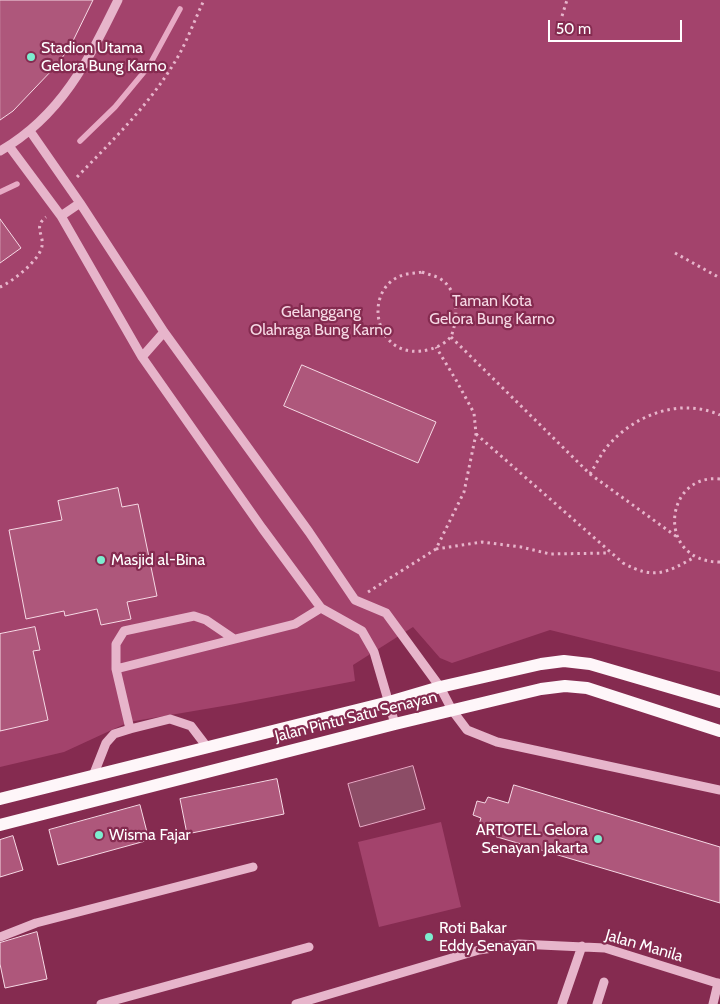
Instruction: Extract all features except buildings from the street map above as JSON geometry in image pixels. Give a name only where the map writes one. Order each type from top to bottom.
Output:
[{"type":"main road","name":"Jalan Pintu Satu Senayan","points":[[0,799],[389,702],[440,687],[541,664],[564,661],[590,664],[720,702]]},
{"type":"main road","name":"Jalan Pintu Satu Senayan","points":[[0,825],[395,724],[542,689],[565,686],[588,688],[720,730]]},
{"type":"street","points":[[0,151],[30,130],[64,96],[87,62],[118,0]]},
{"type":"street","points":[[30,130],[164,332],[309,532],[354,600],[386,613],[440,687],[452,710],[467,730],[497,742],[720,790]]},
{"type":"street","points":[[9,146],[61,216],[142,357],[262,528],[321,608],[362,632],[374,652],[395,724]]},
{"type":"street","points":[[61,216],[80,203]]},
{"type":"street","points":[[142,357],[164,332]]},
{"type":"street","points":[[116,668],[295,624],[321,608]]},
{"type":"street","points":[[130,728],[116,668],[116,644],[124,631],[194,616],[206,620],[234,639]]},
{"type":"street","points":[[93,776],[106,743],[114,734],[130,728],[170,719],[191,726],[208,747]]},
{"type":"street","points":[[0,937],[36,923],[254,867]]},
{"type":"street","name":"Jalan Manila","points":[[296,1004],[328,1000],[479,950],[519,944],[605,948],[719,984]]},
{"type":"street","points":[[562,1004],[582,946]]},
{"type":"street","points":[[101,1004],[308,947]]},
{"type":"street","points":[[597,1004],[604,982]]},
{"type":"street","points":[[713,1004],[719,984]]},
{"type":"path","points":[[68,186],[126,127],[154,93],[180,52],[204,0]]},
{"type":"path","points":[[562,16],[567,0]]},
{"type":"path","points":[[0,287],[31,264],[39,254],[43,244],[39,231],[42,221],[52,213],[54,207]]},
{"type":"path","points":[[676,253],[720,278]]},
{"type":"path","points":[[422,272],[438,278],[450,289],[456,304],[456,321],[451,337],[436,347],[420,352],[404,350],[390,341],[380,328],[377,312],[381,295],[391,282],[406,274],[422,272]]},
{"type":"path","points":[[451,337],[590,474],[677,537],[688,552],[695,557],[720,562]]},
{"type":"path","points":[[436,347],[474,413],[476,434],[464,492],[436,549]]},
{"type":"path","points":[[590,474],[606,448],[623,431],[642,417],[670,408],[700,408],[720,415]]},
{"type":"path","points":[[476,434],[623,563],[638,571],[651,573],[670,571],[695,557]]},
{"type":"path","points":[[677,537],[674,524],[676,507],[684,493],[697,483],[712,478],[720,479]]},
{"type":"path","points":[[354,600],[436,549],[482,542],[521,547],[550,554],[610,552]]},
{"type":"green space","name":"Gelanggang Olahraga Bung Karno","points":[[0,0],[720,0],[720,672],[550,630],[452,663],[440,658],[413,627],[353,665],[355,681],[129,722],[64,752],[0,767]]},
{"type":"green space","points":[[441,822],[461,907],[379,927],[358,842]]},
{"type":"shaded area","points":[[413,766],[425,809],[360,827],[348,784]]},
{"type":"waterway","points":[[80,141],[115,107],[149,66],[180,9]]},
{"type":"waterway","points":[[0,192],[17,184]]},
{"type":"place","name":"Stadion Utama Gelora Bung Karno","points":[[31,57]]},
{"type":"place","name":"Masjid al-Bina","points":[[101,560]]},
{"type":"place","name":"Wisma Fajar","points":[[99,835]]},
{"type":"place","name":"ARTOTEL Gelora Senayan Jakarta","points":[[598,839]]},
{"type":"place","name":"Roti Bakar Eddy Senayan","points":[[429,937]]},
{"type":"park label","name":"Taman Kota Gelora Bung Karno","points":[[492,310]]}]
